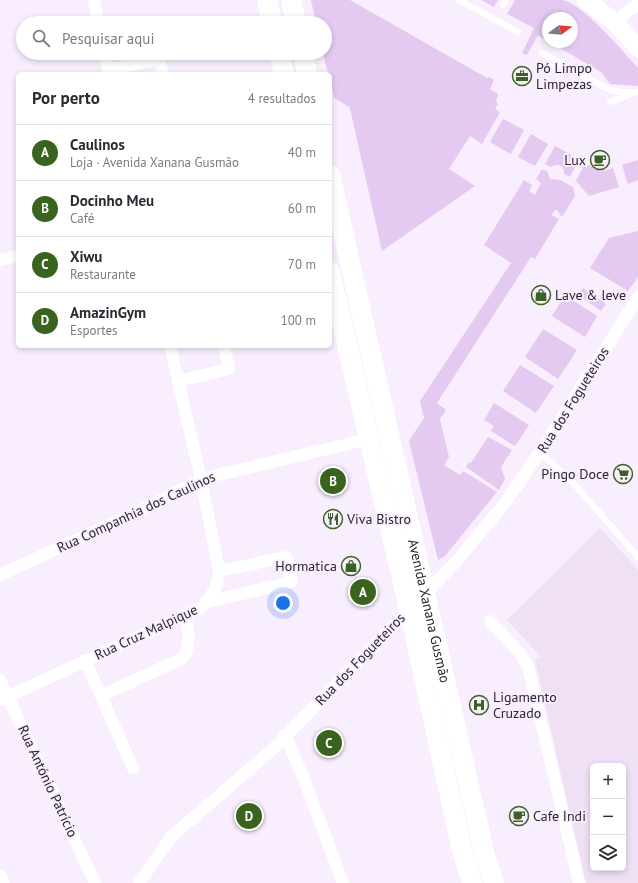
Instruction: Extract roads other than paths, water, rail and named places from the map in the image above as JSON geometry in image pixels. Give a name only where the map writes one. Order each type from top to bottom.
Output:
[{"type":"main road","points":[[267,0],[270,16]]},
{"type":"main road","points":[[291,0],[294,16]]},
{"type":"main road","points":[[586,0],[614,22],[638,48]]},
{"type":"main road","points":[[281,60],[284,72]]},
{"type":"main road","points":[[304,60],[307,72]]},
{"type":"main road","name":"Avenida Xanana Gusmão","points":[[332,184],[485,856],[494,883]]},
{"type":"main road","name":"Avenida Xanana Gusmão","points":[[332,281],[409,609],[461,846],[472,883]]},
{"type":"street","points":[[94,0],[97,16]]},
{"type":"street","points":[[614,22],[638,4]]},
{"type":"street","points":[[105,60],[108,72],[155,60]]},
{"type":"street","points":[[159,60],[162,72]]},
{"type":"street","points":[[0,260],[16,256]]},
{"type":"street","name":"Rua dos Fogueteiros","points":[[138,883],[172,836],[274,748],[285,735],[456,562],[482,533],[540,452],[638,297]]},
{"type":"street","name":"Rua Cruz Malpique","points":[[4,698],[201,608],[211,596],[218,581],[219,571],[201,479],[170,348]]},
{"type":"street","points":[[178,381],[229,369],[224,348]]},
{"type":"street","name":"Rua Companhia dos Caulinos","points":[[0,575],[152,505],[201,479],[369,440]]},
{"type":"street","name":"Rua Cruz Malpique","points":[[207,602],[292,582],[286,557],[219,571]]},
{"type":"street","points":[[101,696],[183,658],[186,654],[188,644],[186,615]]},
{"type":"street","points":[[490,621],[519,652],[528,666],[579,883]]},
{"type":"street","name":"Rua Cruz Malpique","points":[[85,660],[133,768]]},
{"type":"street","name":"Rua António Patrício","points":[[0,680],[4,698],[95,883]]},
{"type":"street","points":[[285,735],[304,778],[343,883]]},
{"type":"street","points":[[0,875],[4,883]]},
{"type":"lane","points":[[459,0],[518,32]]},
{"type":"lane","points":[[542,53],[608,89],[638,92]]},
{"type":"lane","points":[[545,68],[561,63]]},
{"type":"lane","points":[[610,102],[638,92]]},
{"type":"lane","points":[[540,452],[574,485],[638,557]]},
{"type":"place","name":"Pó Limpo Limpezas","points":[[522,76]]},
{"type":"place","name":"Lux","points":[[600,160]]},
{"type":"place","name":"Lave & leve","points":[[541,295]]},
{"type":"place","name":"Pingo Doce","points":[[623,474]]},
{"type":"place","name":"Docinho Meu","points":[[333,481]]},
{"type":"place","name":"Viva Bistro","points":[[333,519]]},
{"type":"place","name":"Hormatica","points":[[351,566]]},
{"type":"place","name":"Caulinos","points":[[363,592]]},
{"type":"place","name":"Ligamento Cruzado","points":[[479,705]]},
{"type":"place","name":"Xiwu","points":[[329,743]]},
{"type":"place","name":"AmazinGym","points":[[249,816]]},
{"type":"place","name":"Cafe Indi","points":[[519,816]]}]
